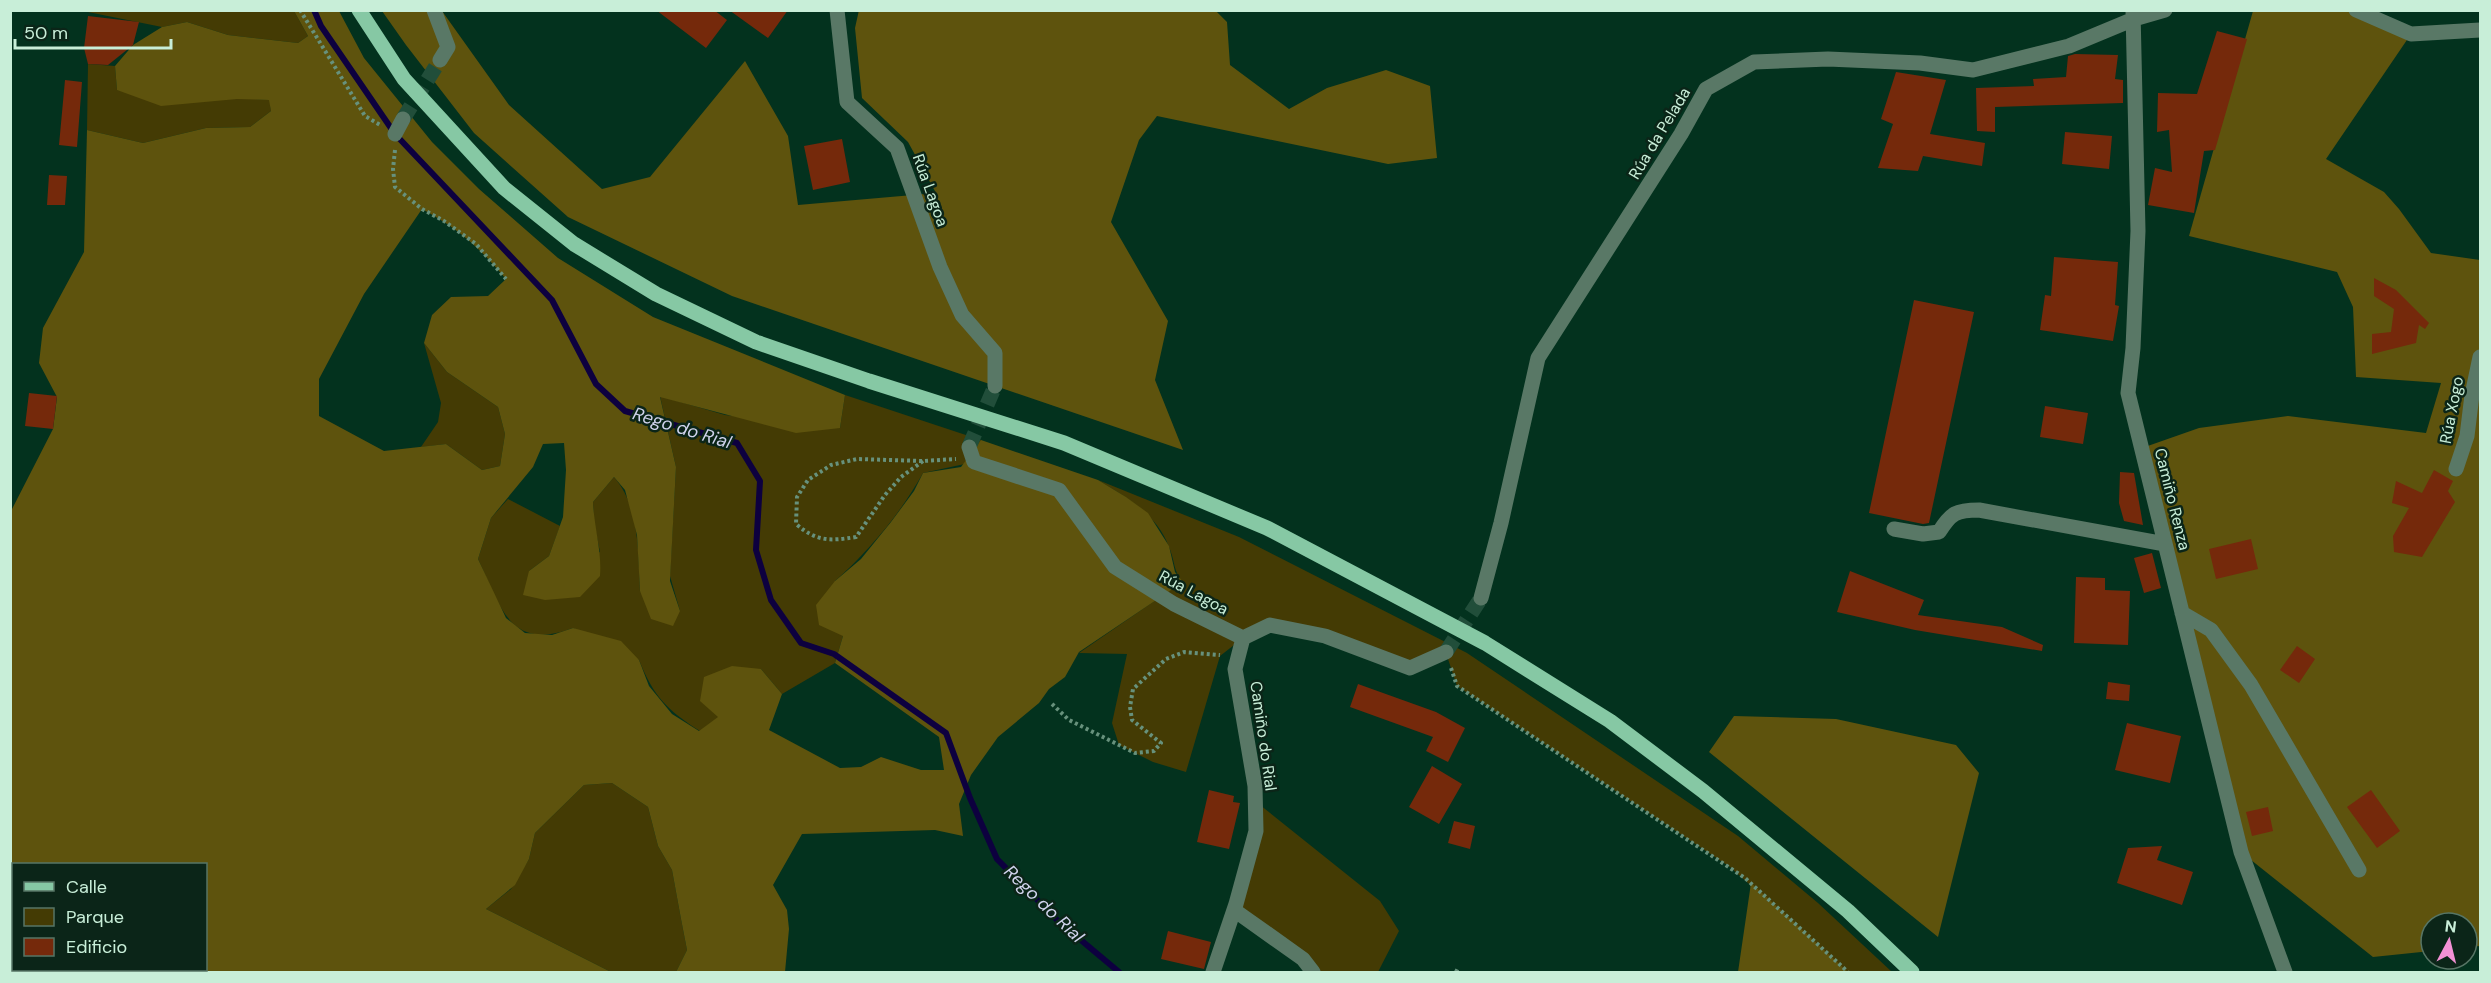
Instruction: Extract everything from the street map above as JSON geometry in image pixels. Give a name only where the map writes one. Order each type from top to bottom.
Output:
[{"type":"main road","points":[[359,10],[404,80],[504,188],[574,244],[656,294],[756,342],[1064,443],[1267,528],[1485,643],[1610,721],[1703,791],[1848,911],[1912,972]]},
{"type":"street","points":[[434,10],[448,47],[440,60]]},
{"type":"street","name":"Rúa Lagoa","points":[[837,10],[847,102],[897,148],[940,267],[962,315],[995,353],[995,386]]},
{"type":"street","name":"Rúa da Pelada","points":[[1481,598],[1501,523],[1538,358],[1681,134],[1706,89],[1754,62],[1828,59],[1920,63],[1973,70],[2069,46],[2133,15],[2164,10]]},
{"type":"street","points":[[2356,10],[2411,34],[2481,30]]},
{"type":"street","name":"Camiño Renza","points":[[2133,15],[2138,231],[2133,348],[2128,393],[2241,852],[2285,972]]},
{"type":"street","points":[[395,134],[403,119]]},
{"type":"street","name":"Rúa Xogo","points":[[2456,469],[2467,436],[2472,395],[2481,357]]},
{"type":"street","points":[[969,447],[974,462]]},
{"type":"street","name":"Rúa Lagoa","points":[[974,462],[1059,490],[1115,567],[1174,604],[1243,638]]},
{"type":"street","points":[[1894,529],[1923,534],[1939,532],[1948,518],[1961,510],[1979,510],[2165,544]]},
{"type":"street","points":[[2182,613],[2211,630],[2251,685],[2359,870]]},
{"type":"street","points":[[1243,638],[1270,625],[1325,636],[1410,668],[1446,652]]},
{"type":"street","name":"Camiño do Rial","points":[[1213,972],[1234,910],[1256,831],[1255,786],[1235,669],[1243,638]]},
{"type":"street","points":[[1234,910],[1303,959],[1313,972]]},
{"type":"path","points":[[923,461],[901,477],[885,495],[856,537],[831,541],[809,534],[796,524],[797,497],[808,480],[831,465],[857,459],[923,461],[954,458],[974,462]]},
{"type":"path","points":[[1052,704],[1069,720],[1135,753],[1154,751],[1161,743],[1132,720],[1130,707],[1133,689],[1166,659],[1184,652],[1220,656],[1243,638]]},
{"type":"path","points":[[1446,652],[1456,686],[1745,878],[1848,972]]},
{"type":"green space","points":[[83,11],[294,11],[308,36],[298,43],[228,35],[187,22],[162,27]]},
{"type":"green space","points":[[88,64],[115,66],[117,90],[270,100],[271,111],[250,127],[206,128],[143,143],[87,130]]},
{"type":"green space","points":[[424,343],[447,372],[498,407],[505,434],[500,466],[482,470],[446,444],[421,447],[438,422],[441,403]]},
{"type":"green space","points":[[845,395],[981,440],[974,462],[923,473],[884,531],[835,581],[843,636],[835,663],[782,694],[761,669],[719,717],[700,731],[663,702],[650,684],[639,660],[573,628],[551,634],[534,634],[521,629],[501,608],[478,559],[491,518],[508,499],[560,526],[549,556],[529,571],[600,552],[594,523],[593,502],[614,477],[629,502],[633,516],[638,546],[640,591],[680,611],[670,576],[676,467],[660,396],[725,415],[840,428]]},
{"type":"green space","points":[[1098,480],[1239,537],[1467,653],[1738,836],[1818,903],[1892,972],[1848,972],[1730,867],[1457,686],[1446,653],[1410,668],[1270,625],[1243,638],[1220,656],[1186,772],[1153,762],[1119,745],[1112,723],[1127,654],[1079,653],[1182,582],[1164,535],[1157,525],[1140,508]]},
{"type":"green space","points":[[612,783],[648,807],[658,846],[672,870],[687,950],[676,972],[611,972],[486,909],[511,889],[529,859],[535,833],[584,785]]},
{"type":"green space","points":[[1255,801],[1380,901],[1399,931],[1378,972],[1313,972],[1234,910]]},
{"type":"shaded area","points":[[859,10],[1216,11],[1227,22],[1230,65],[1289,109],[1327,88],[1386,70],[1430,86],[1437,158],[1388,164],[1157,116],[1139,140],[1111,222],[1168,321],[1155,380],[1183,450],[732,296],[568,217],[474,133],[382,11],[442,11],[509,105],[602,189],[650,177],[745,61],[788,136],[798,205],[936,193],[908,142],[862,98],[855,28]]},
{"type":"shaded area","points":[[294,11],[339,11],[364,58],[432,142],[479,189],[558,258],[653,317],[845,395],[840,428],[796,433],[660,397],[676,467],[670,581],[680,611],[673,626],[651,619],[640,591],[637,535],[625,490],[614,477],[593,502],[600,576],[580,597],[545,600],[523,595],[529,571],[549,556],[563,517],[566,470],[564,443],[543,444],[533,467],[491,518],[478,559],[506,618],[525,633],[552,635],[573,628],[621,641],[639,660],[649,686],[672,714],[699,731],[718,717],[700,701],[704,677],[732,666],[761,669],[782,694],[769,730],[840,768],[861,767],[881,757],[921,770],[944,770],[939,737],[835,663],[843,636],[819,625],[816,605],[835,581],[861,559],[891,522],[914,491],[923,473],[961,467],[981,440],[1098,480],[1148,513],[1169,546],[1175,572],[1183,582],[1079,652],[1065,677],[1049,689],[1039,703],[998,737],[971,775],[959,804],[963,836],[935,830],[802,834],[773,885],[787,910],[789,929],[785,972],[676,972],[687,950],[672,870],[658,846],[648,807],[612,783],[584,785],[535,833],[529,859],[515,885],[486,909],[611,972],[11,972],[10,513],[53,429],[57,397],[39,363],[43,328],[84,252],[87,130],[143,143],[206,128],[250,127],[271,111],[269,100],[237,99],[161,106],[117,90],[115,66],[133,45],[162,27],[187,22],[228,35],[298,43],[308,36]],"holes":[[[422,209],[447,224],[487,257],[506,279],[488,296],[451,297],[432,315],[424,343],[447,372],[498,407],[505,434],[500,466],[482,470],[446,444],[384,451],[319,416],[319,379],[364,294]]]},
{"type":"shaded area","points":[[2253,11],[2356,11],[2411,34],[2326,159],[2384,192],[2431,253],[2480,260],[2480,946],[2479,911],[2419,911],[2419,952],[2373,957],[2241,852],[2142,448],[2199,428],[2288,416],[2426,433],[2441,383],[2356,377],[2353,307],[2337,272],[2189,236]]},
{"type":"shaded area","points":[[1734,716],[1836,719],[1956,745],[1979,773],[1938,937],[1709,752]]},
{"type":"shaded area","points":[[1751,883],[1848,972],[1738,972]]},
{"type":"building","points":[[656,10],[714,10],[727,20],[706,48]]},
{"type":"building","points":[[729,10],[788,10],[768,38]]},
{"type":"building","points":[[88,16],[139,22],[133,45],[108,65],[88,64],[84,48]]},
{"type":"building","points":[[2217,31],[2247,39],[2215,150],[2204,151],[2194,213],[2148,205],[2155,168],[2172,172],[2169,130],[2157,132],[2158,93],[2197,94]]},
{"type":"building","points":[[2075,54],[2118,55],[2115,79],[2123,80],[2123,103],[1995,107],[1995,132],[1977,131],[1976,88],[2034,86],[2033,79],[2066,77],[2068,56]]},
{"type":"building","points":[[1896,72],[1946,80],[1930,134],[1985,143],[1982,166],[1923,156],[1918,171],[1878,168],[1893,124],[1881,119]]},
{"type":"building","points":[[65,80],[82,82],[77,147],[59,145]]},
{"type":"building","points":[[2065,132],[2112,136],[2109,169],[2062,164]]},
{"type":"building","points":[[842,139],[850,182],[813,190],[804,146]]},
{"type":"building","points":[[49,175],[67,176],[65,205],[47,205]]},
{"type":"building","points":[[2054,257],[2118,262],[2115,305],[2119,306],[2113,341],[2040,330],[2045,295],[2051,296]]},
{"type":"building","points":[[2374,278],[2396,290],[2429,323],[2425,329],[2419,325],[2416,343],[2372,354],[2372,334],[2391,332],[2394,309],[2374,296]]},
{"type":"building","points":[[1914,300],[1974,312],[1929,523],[1923,524],[1869,513]]},
{"type":"building","points":[[29,393],[57,396],[53,429],[25,426]]},
{"type":"building","points":[[2045,406],[2088,413],[2083,444],[2040,437]]},
{"type":"building","points":[[2434,470],[2453,481],[2448,491],[2455,502],[2422,557],[2394,552],[2393,536],[2409,508],[2392,503],[2396,481],[2422,493]]},
{"type":"building","points":[[2120,472],[2134,473],[2143,525],[2124,521],[2119,503]]},
{"type":"building","points":[[2251,539],[2258,569],[2216,579],[2209,549]]},
{"type":"building","points":[[2152,553],[2161,588],[2144,593],[2134,558]]},
{"type":"building","points":[[1850,571],[1924,600],[1918,615],[2002,627],[2043,645],[2042,651],[1915,630],[1837,612]]},
{"type":"building","points":[[2076,577],[2105,578],[2105,590],[2130,591],[2128,645],[2074,643]]},
{"type":"building","points":[[2297,646],[2315,659],[2299,683],[2280,670]]},
{"type":"building","points":[[2108,682],[2130,685],[2129,701],[2106,699]]},
{"type":"building","points":[[1358,684],[1436,712],[1465,728],[1448,762],[1426,751],[1433,737],[1350,707]]},
{"type":"building","points":[[2127,723],[2181,736],[2170,783],[2115,770]]},
{"type":"building","points":[[1432,766],[1462,784],[1439,824],[1409,807]]},
{"type":"building","points":[[1209,790],[1234,796],[1233,802],[1240,803],[1229,849],[1197,842]]},
{"type":"building","points":[[2371,790],[2400,831],[2377,848],[2347,807]]},
{"type":"building","points":[[2268,807],[2273,831],[2252,836],[2246,812]]},
{"type":"building","points":[[1454,821],[1475,826],[1470,849],[1448,843]]},
{"type":"building","points":[[2162,846],[2157,860],[2193,872],[2182,905],[2117,883],[2128,848]]},
{"type":"building","points":[[1168,931],[1211,942],[1204,969],[1161,959]]},
{"type":"waterway","name":"Rego do Rial","points":[[314,10],[321,26],[395,134],[552,300],[596,384],[625,411],[737,443],[760,481],[756,550],[771,600],[801,643],[834,654],[946,733],[970,798],[997,859],[1057,920],[1119,972]]},
{"type":"tunnel","points":[[403,119],[440,60]]},
{"type":"tunnel","points":[[969,447],[995,386]]},
{"type":"tunnel","points":[[1446,652],[1481,598]]}]
